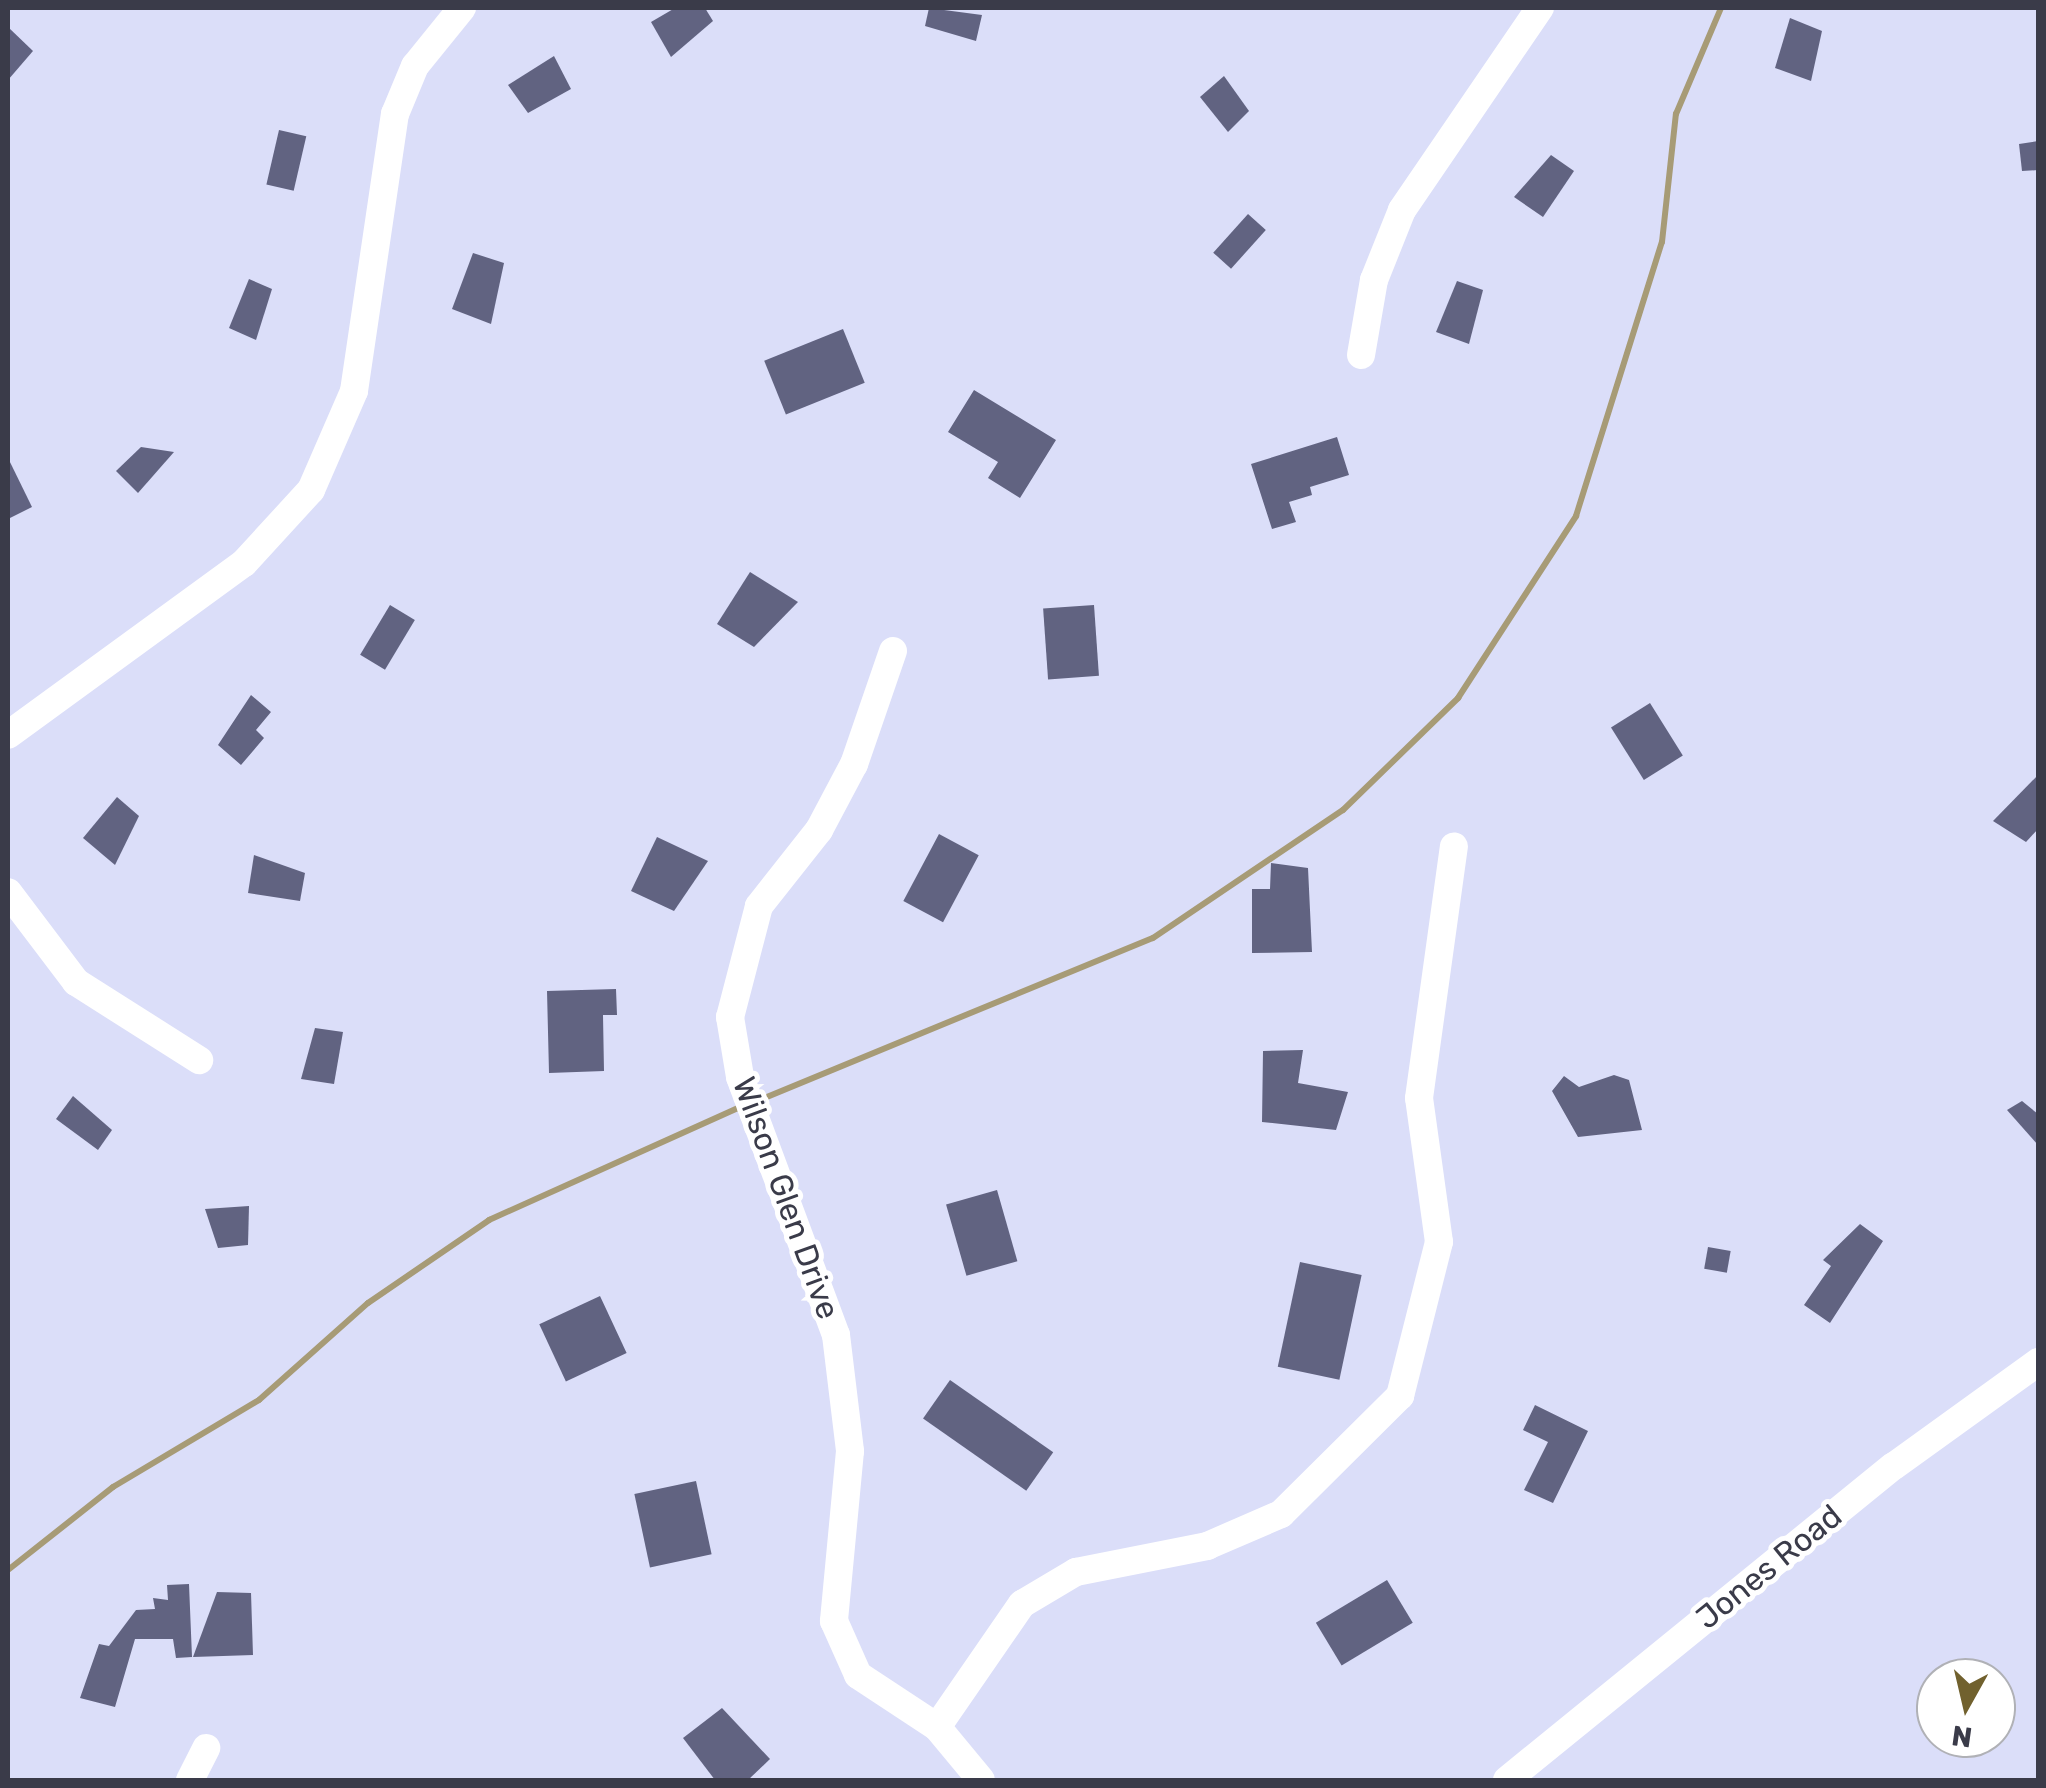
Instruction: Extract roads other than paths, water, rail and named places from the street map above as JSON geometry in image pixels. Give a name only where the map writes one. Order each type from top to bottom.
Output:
[{"type":"street","points":[[8,736],[244,563],[312,490],[354,391],[396,114],[415,66],[462,8]]},
{"type":"street","points":[[1361,355],[1374,280],[1402,210],[1540,8]]},
{"type":"street","name":"Wilson Glen Drive","points":[[893,650],[854,764],[819,830],[758,906],[730,1017],[740,1077],[836,1335],[850,1451],[834,1622],[858,1675],[937,1727],[981,1780]]},
{"type":"street","points":[[937,1727],[1022,1604],[1076,1572],[1207,1546],[1281,1514],[1400,1396],[1439,1242],[1418,1098],[1454,846]]},
{"type":"street","points":[[8,892],[76,982],[199,1060]]},
{"type":"street","name":"Jones Road","points":[[1507,1780],[1894,1466],[2038,1362]]},
{"type":"street","points":[[190,1780],[206,1748]]},
{"type":"waterway","points":[[757,1101],[1153,938],[1343,810],[1458,698],[1576,516],[1662,242],[1676,114],[1721,8]]},
{"type":"waterway","points":[[8,1570],[113,1487],[259,1400],[368,1303],[489,1220],[741,1107]]}]
